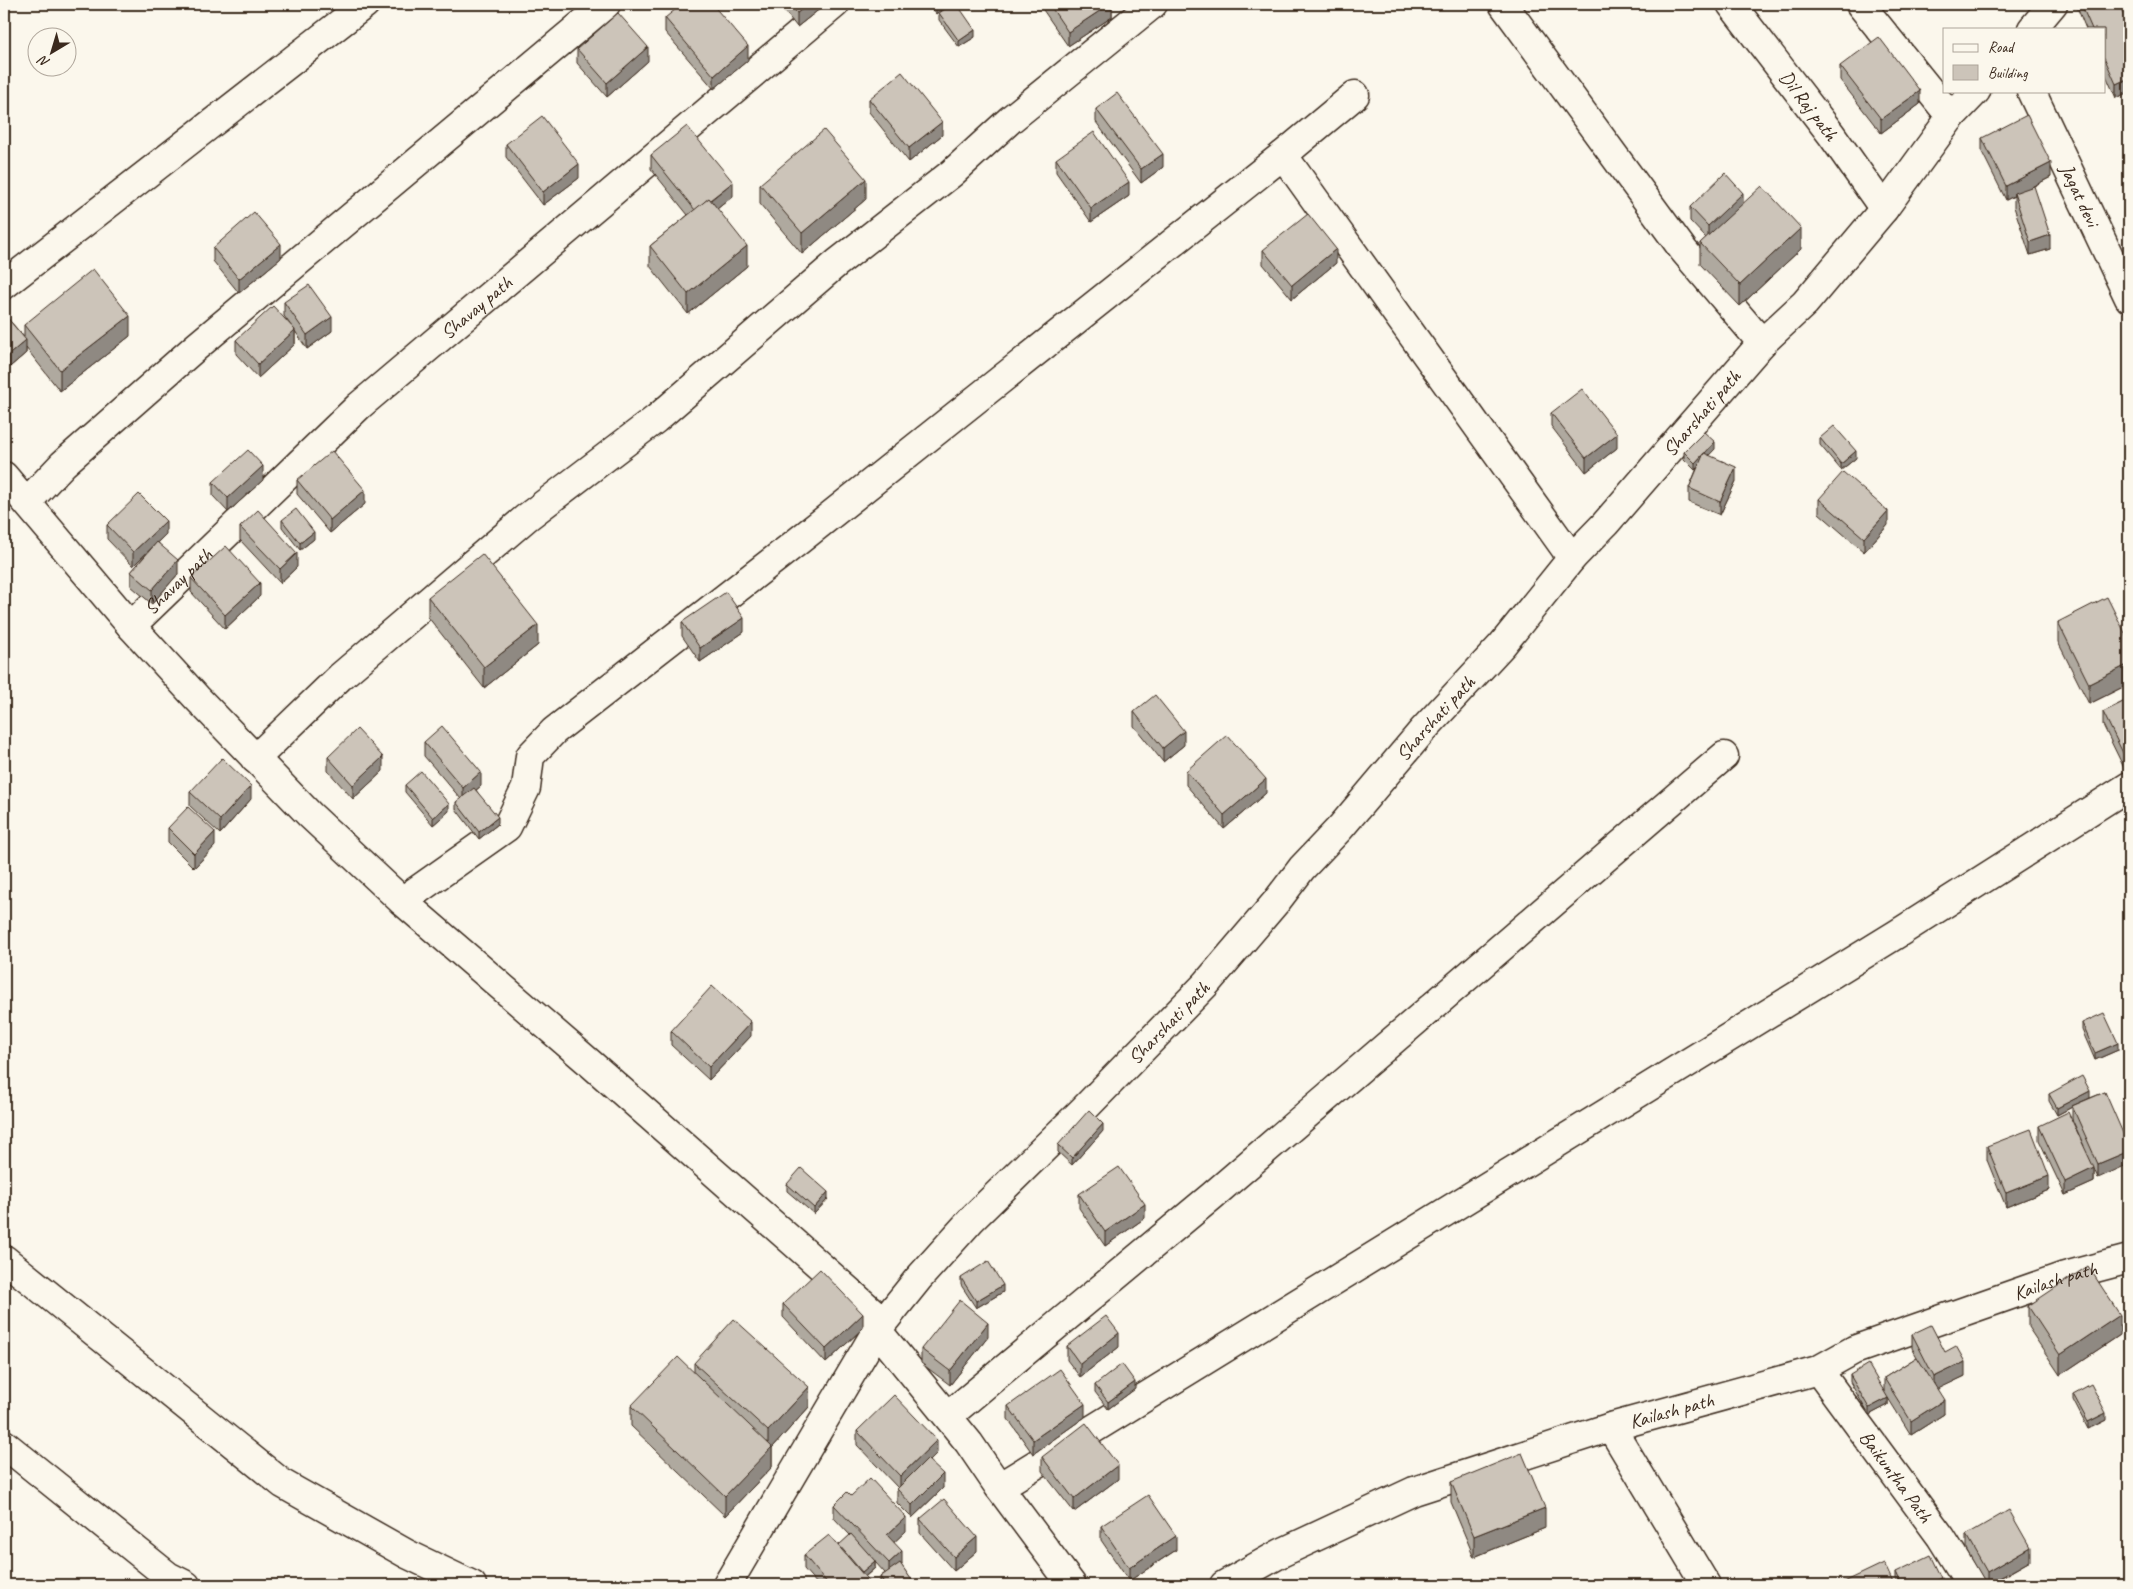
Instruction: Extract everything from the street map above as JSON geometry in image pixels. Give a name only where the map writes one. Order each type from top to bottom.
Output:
[{"type":"street","points":[[4,285],[365,4]]},
{"type":"street","points":[[27,502],[63,464],[196,347],[606,4]]},
{"type":"street","name":"Shavay path","points":[[131,626],[359,406],[835,4]]},
{"type":"street","points":[[255,759],[340,678],[526,518],[656,419],[837,263],[952,173],[1011,119],[1153,4]]},
{"type":"street","points":[[1504,4],[1684,251],[1762,342]]},
{"type":"street","name":"Dil Raj path","points":[[1731,4],[1831,134],[1884,209]]},
{"type":"street","points":[[1860,4],[1952,117]]},
{"type":"street","points":[[2033,28],[2053,4]]},
{"type":"street","name":"Sharshati path","points":[[727,1585],[877,1330],[918,1280],[972,1219],[1083,1110],[1206,984],[1302,868],[1341,827],[1423,730],[1502,645],[1572,558],[1605,524],[1762,342],[1805,303],[1884,209],[1952,117],[1975,92]]},
{"type":"street","name":"Jagat devi","points":[[2031,92],[2129,298]]},
{"type":"street","points":[[402,901],[507,827],[526,788],[530,756],[554,731],[813,530],[1283,155],[1355,95]]},
{"type":"street","points":[[1283,155],[1572,558]]},
{"type":"street","points":[[4,476],[131,626],[310,815],[402,901],[591,1064],[877,1316],[877,1330],[969,1443],[999,1488],[1072,1585]]},
{"type":"street","points":[[948,1416],[1212,1196],[1724,756]]},
{"type":"street","points":[[999,1488],[1889,939],[2129,786]]},
{"type":"street","points":[[4,1259],[283,1484],[408,1554],[472,1585]]},
{"type":"street","name":"Kailash path","points":[[1224,1585],[1281,1553],[1414,1491],[1611,1427],[1818,1370],[1854,1350],[2066,1276],[2125,1269]]},
{"type":"street","name":"Baikuntha Path","points":[[1818,1370],[1941,1537],[1971,1585]]},
{"type":"street","points":[[1611,1427],[1706,1585]]},
{"type":"street","points":[[4,1444],[168,1576],[186,1585]]},
{"type":"building","points":[[682,4],[712,4],[748,46],[714,76],[665,18]]},
{"type":"building","points":[[789,4],[809,4],[797,13]]},
{"type":"building","points":[[953,4],[957,4],[975,30],[959,41],[939,13]]},
{"type":"building","points":[[1049,4],[1110,4],[1068,32]]},
{"type":"building","points":[[2081,4],[2119,4],[2129,28],[2129,78],[2116,84],[2106,62],[2106,28],[2092,28]]},
{"type":"building","points":[[618,13],[648,47],[607,83],[577,49]]},
{"type":"building","points":[[1879,37],[1920,91],[1881,119],[1840,66]]},
{"type":"building","points":[[902,72],[942,122],[909,148],[869,99]]},
{"type":"building","points":[[1117,93],[1163,154],[1141,169],[1096,109]]},
{"type":"building","points":[[2027,115],[2051,163],[2006,186],[1982,138]]},
{"type":"building","points":[[542,116],[579,164],[543,192],[506,144]]},
{"type":"building","points":[[687,126],[733,182],[695,210],[651,155]]},
{"type":"building","points":[[824,130],[866,179],[802,233],[760,184]]},
{"type":"building","points":[[1094,132],[1129,182],[1091,208],[1056,159]]},
{"type":"building","points":[[1725,173],[1743,193],[1708,226],[1690,207]]},
{"type":"building","points":[[1762,186],[1801,228],[1740,285],[1700,243]]},
{"type":"building","points":[[2034,186],[2050,235],[2030,242],[2014,193]]},
{"type":"building","points":[[709,198],[747,246],[688,294],[650,246]]},
{"type":"building","points":[[254,212],[281,244],[239,279],[213,248]]},
{"type":"building","points":[[1308,214],[1336,249],[1292,285],[1263,250]]},
{"type":"building","points":[[93,269],[130,316],[60,370],[24,325]]},
{"type":"building","points":[[309,285],[332,317],[307,335],[284,302]]},
{"type":"building","points":[[273,306],[295,330],[258,364],[236,340]]},
{"type":"building","points":[[4,314],[26,340],[4,359]]},
{"type":"building","points":[[1582,389],[1617,434],[1586,458],[1551,413]]},
{"type":"building","points":[[1834,426],[1856,451],[1841,464],[1820,438]]},
{"type":"building","points":[[1704,432],[1715,442],[1695,463],[1684,452]]},
{"type":"building","points":[[248,450],[263,466],[228,498],[213,482]]},
{"type":"building","points":[[332,451],[365,490],[330,520],[297,480]]},
{"type":"building","points":[[1704,453],[1736,467],[1720,502],[1689,488]]},
{"type":"building","points":[[1843,472],[1888,511],[1864,538],[1819,499]]},
{"type":"building","points":[[139,494],[166,521],[133,552],[107,525]]},
{"type":"building","points":[[296,509],[314,532],[300,543],[282,520]]},
{"type":"building","points":[[258,510],[297,553],[280,569],[240,527]]},
{"type":"building","points":[[157,542],[178,560],[152,590],[131,572]]},
{"type":"building","points":[[226,546],[260,583],[225,615],[191,578]]},
{"type":"building","points":[[482,554],[538,625],[484,667],[428,597]]},
{"type":"building","points":[[726,592],[744,618],[700,648],[682,622]]},
{"type":"building","points":[[2107,597],[2129,641],[2129,664],[2089,684],[2058,622]]},
{"type":"building","points":[[1155,695],[1184,731],[1163,748],[1134,712]]},
{"type":"building","points":[[2129,699],[2129,754],[2125,757],[2103,712]]},
{"type":"building","points":[[442,726],[481,772],[463,788],[424,742]]},
{"type":"building","points":[[357,729],[383,757],[353,785],[328,757]]},
{"type":"building","points":[[1227,735],[1266,779],[1224,815],[1186,771]]},
{"type":"building","points":[[222,758],[251,786],[220,820],[190,792]]},
{"type":"building","points":[[421,771],[449,804],[433,818],[405,785]]},
{"type":"building","points":[[474,788],[498,817],[479,832],[456,802]]},
{"type":"building","points":[[188,807],[215,832],[194,854],[168,828]]},
{"type":"building","points":[[712,986],[751,1022],[709,1067],[671,1031]]},
{"type":"building","points":[[2104,1013],[2118,1043],[2095,1053],[2082,1023]]},
{"type":"building","points":[[2082,1076],[2090,1091],[2057,1108],[2049,1094]]},
{"type":"building","points":[[2105,1092],[2129,1147],[2129,1151],[2098,1164],[2072,1106]]},
{"type":"building","points":[[1089,1110],[1103,1124],[1072,1158],[1058,1145]]},
{"type":"building","points":[[2068,1112],[2094,1168],[2065,1182],[2039,1126]]},
{"type":"building","points":[[2031,1129],[2049,1176],[2006,1193],[1987,1146]]},
{"type":"building","points":[[1119,1167],[1145,1204],[1105,1232],[1079,1194]]},
{"type":"building","points":[[801,1168],[828,1192],[814,1208],[787,1184]]},
{"type":"building","points":[[988,1261],[1003,1285],[976,1301],[961,1278]]},
{"type":"building","points":[[2088,1266],[2120,1315],[2060,1355],[2028,1306]]},
{"type":"building","points":[[820,1269],[863,1314],[826,1349],[783,1304]]},
{"type":"building","points":[[960,1300],[988,1323],[950,1371],[921,1349]]},
{"type":"building","points":[[1106,1316],[1119,1333],[1080,1364],[1067,1346]]},
{"type":"building","points":[[734,1319],[809,1387],[768,1431],[694,1363]]},
{"type":"building","points":[[1931,1325],[1945,1352],[1956,1346],[1965,1362],[1934,1377],[1912,1334]]},
{"type":"building","points":[[678,1357],[772,1447],[725,1496],[631,1406]]},
{"type":"building","points":[[1917,1357],[1944,1400],[1911,1421],[1884,1378]]},
{"type":"building","points":[[1122,1364],[1135,1382],[1108,1402],[1095,1385]]},
{"type":"building","points":[[1868,1364],[1888,1398],[1869,1408],[1850,1375]]},
{"type":"building","points":[[1060,1369],[1085,1404],[1033,1440],[1008,1406]]},
{"type":"building","points":[[2091,1384],[2106,1413],[2088,1422],[2073,1394]]},
{"type":"building","points":[[894,1395],[937,1440],[900,1476],[857,1431]]},
{"type":"building","points":[[1086,1423],[1118,1465],[1074,1499],[1042,1457]]},
{"type":"building","points":[[1522,1453],[1545,1508],[1474,1536],[1451,1482]]},
{"type":"building","points":[[927,1459],[943,1474],[912,1505],[897,1489]]},
{"type":"building","points":[[870,1478],[906,1517],[887,1535],[902,1551],[889,1563],[834,1505],[847,1492],[851,1496]]},
{"type":"building","points":[[1148,1495],[1176,1536],[1129,1568],[1101,1526]]},
{"type":"building","points":[[944,1499],[977,1537],[954,1557],[920,1519]]},
{"type":"building","points":[[2009,1510],[2030,1547],[1987,1572],[1966,1535]]},
{"type":"building","points":[[851,1534],[875,1561],[862,1572],[839,1545]]},
{"type":"building","points":[[829,1535],[872,1585],[829,1585],[804,1555]]},
{"type":"building","points":[[1931,1555],[1942,1578],[1927,1585],[1902,1585],[1896,1572]]},
{"type":"building","points":[[900,1563],[915,1585],[886,1585],[880,1577]]},
{"type":"building","points":[[1884,1563],[1894,1585],[1840,1584]]}]
